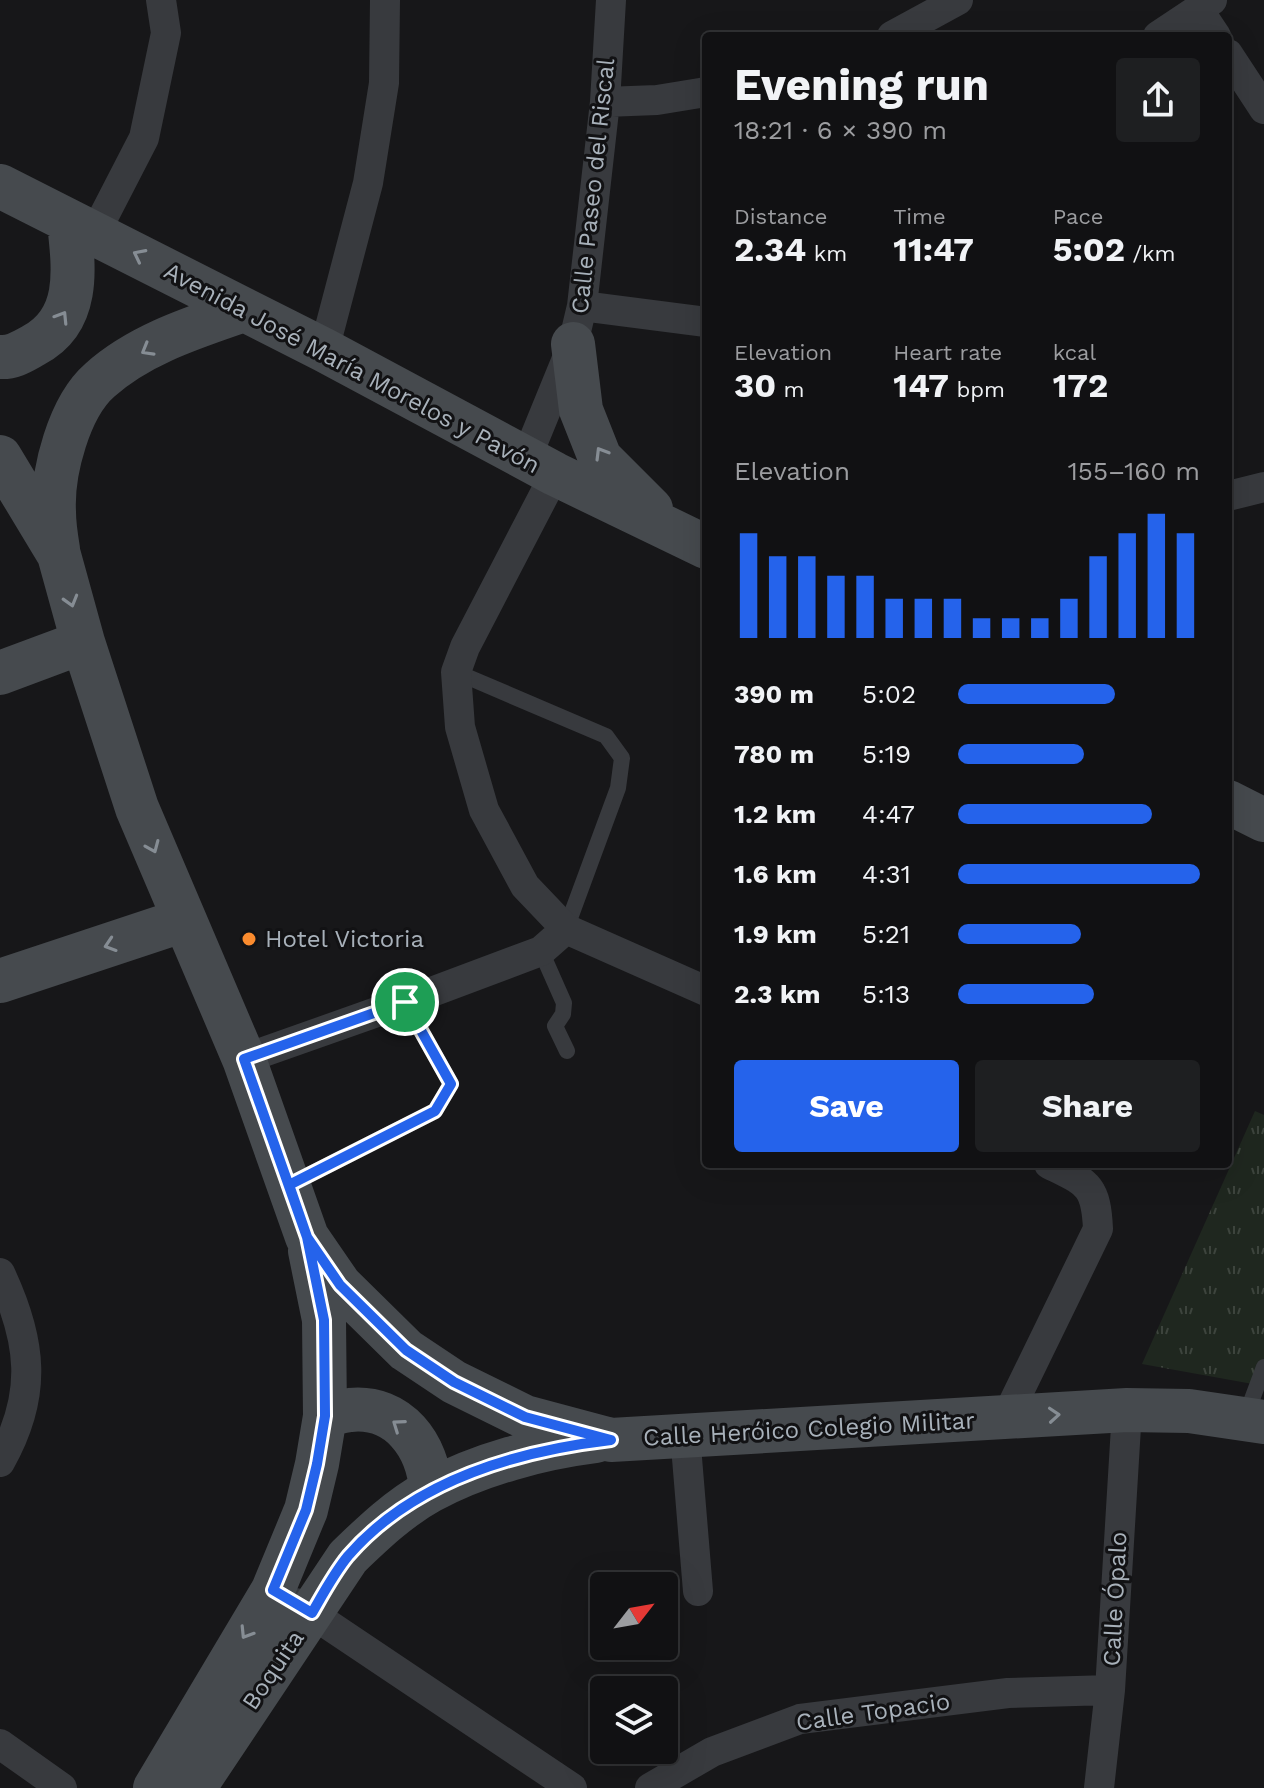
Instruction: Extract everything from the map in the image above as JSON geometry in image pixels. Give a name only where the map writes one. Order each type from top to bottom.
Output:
[{"type":"main road","name":"Avenida José María Morelos y Pavón","points":[[0,186],[324,350],[540,466],[689,539]]},
{"type":"main road","points":[[0,357],[11,358],[45,339],[67,314],[82,228]]},
{"type":"main road","points":[[59,555],[53,510],[59,462],[76,413],[99,381],[174,335],[244,310]]},
{"type":"main road","points":[[578,325],[581,410],[600,458],[689,539]]},
{"type":"main road","name":"Calle Heróico Colegio Militar","points":[[0,457],[59,555],[83,642],[137,808],[244,1059],[307,1237],[340,1285],[406,1350],[454,1382],[525,1417],[611,1440],[1127,1410],[1189,1411],[1254,1421]]},
{"type":"main road","points":[[0,673],[83,642]]},
{"type":"main road","points":[[1232,804],[1264,820]]},
{"type":"main road","points":[[0,981],[184,920]]},
{"type":"main road","points":[[155,1788],[273,1590],[306,1510],[325,1416],[324,1320],[307,1237]]},
{"type":"main road","points":[[325,1416],[351,1410],[377,1413],[402,1425],[420,1445],[430,1470],[431,1490]]},
{"type":"main road","name":"Boquita","points":[[194,1788],[348,1557],[400,1510],[431,1490],[481,1470],[544,1450],[611,1440]]},
{"type":"street","points":[[82,228],[144,138],[166,33],[161,0]]},
{"type":"street","points":[[324,350],[368,183],[384,83],[385,0]]},
{"type":"street","name":"Calle Paseo del Riscal","points":[[456,672],[540,466],[578,325],[605,102],[611,0]]},
{"type":"street","points":[[899,32],[958,0]]},
{"type":"street","points":[[1164,32],[1205,4],[1215,32]]},
{"type":"street","points":[[1232,60],[1264,109]]},
{"type":"street","points":[[605,102],[657,100],[702,93]]},
{"type":"street","points":[[578,325],[702,322]]},
{"type":"street","points":[[1232,495],[1264,487]]},
{"type":"street","points":[[456,672],[460,727],[484,810],[525,886],[566,929],[702,989]]},
{"type":"street","points":[[244,1059],[541,951],[566,929]]},
{"type":"street","points":[[1006,1418],[1098,1229],[1097,1202],[1085,1182],[1057,1168]]},
{"type":"street","points":[[0,1273],[24,1338],[28,1387],[12,1441],[0,1462]]},
{"type":"street","name":"Calle Ópalo","points":[[1099,1788],[1110,1690],[1127,1410]]},
{"type":"street","points":[[685,1434],[698,1591]]},
{"type":"street","points":[[273,1590],[572,1788]]},
{"type":"street","name":"Calle Topacio","points":[[650,1788],[712,1752],[800,1719],[1008,1693],[1110,1690]]},
{"type":"street","points":[[0,1744],[62,1788]]},
{"type":"lane","points":[[456,672],[606,736],[622,758],[618,788],[566,929]]},
{"type":"lane","points":[[541,951],[564,1003],[563,1014],[555,1026],[567,1051]]},
{"type":"lane","points":[[289,1185],[435,1111],[451,1084],[405,1002]]},
{"type":"lane","points":[[1254,1421],[1264,1367]]},
{"type":"green space","points":[[1255,1111],[1264,1115],[1264,1386],[1142,1364]]},
{"type":"place","name":"Hotel Victoria","points":[[249,939]]},
{"type":"route","points":[[405,1002],[244,1059],[307,1237],[324,1320],[325,1416],[317,1464],[306,1510],[273,1590],[312,1613],[348,1557],[400,1510],[431,1490],[544,1450],[611,1440],[525,1417],[454,1382],[406,1350],[340,1285],[307,1237],[289,1185],[435,1111],[451,1084],[405,1002]]}]
